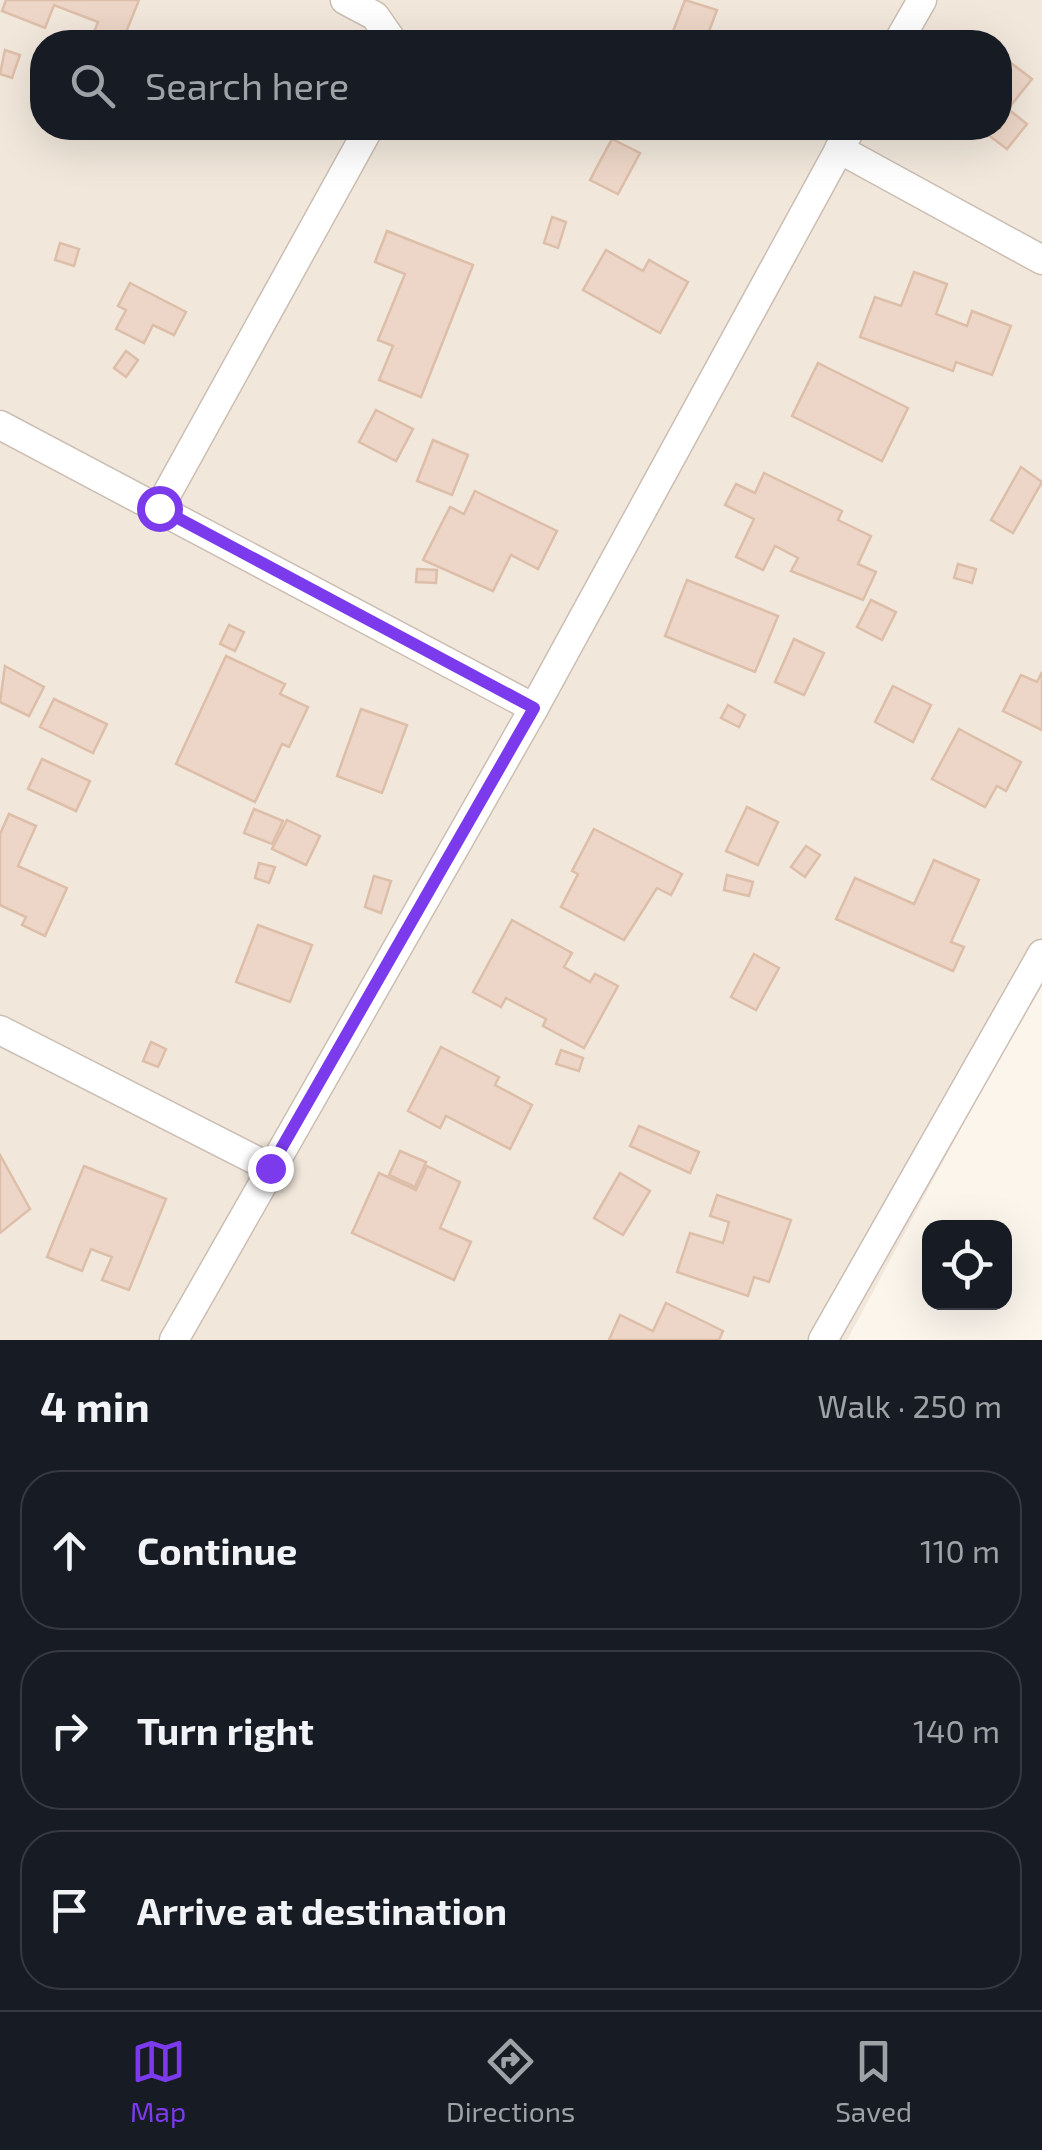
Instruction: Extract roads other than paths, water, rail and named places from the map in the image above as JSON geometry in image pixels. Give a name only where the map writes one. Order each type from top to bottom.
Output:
[{"type":"street","points":[[345,0],[375,16],[385,30]]},
{"type":"street","points":[[905,30],[922,0]]},
{"type":"street","points":[[159,508],[362,140]]},
{"type":"street","points":[[174,1340],[534,708],[844,140]]},
{"type":"street","points":[[848,140],[1042,260]]},
{"type":"street","points":[[0,424],[534,708]]},
{"type":"street","points":[[823,1340],[1042,954]]},
{"type":"street","points":[[0,1030],[270,1168]]}]
